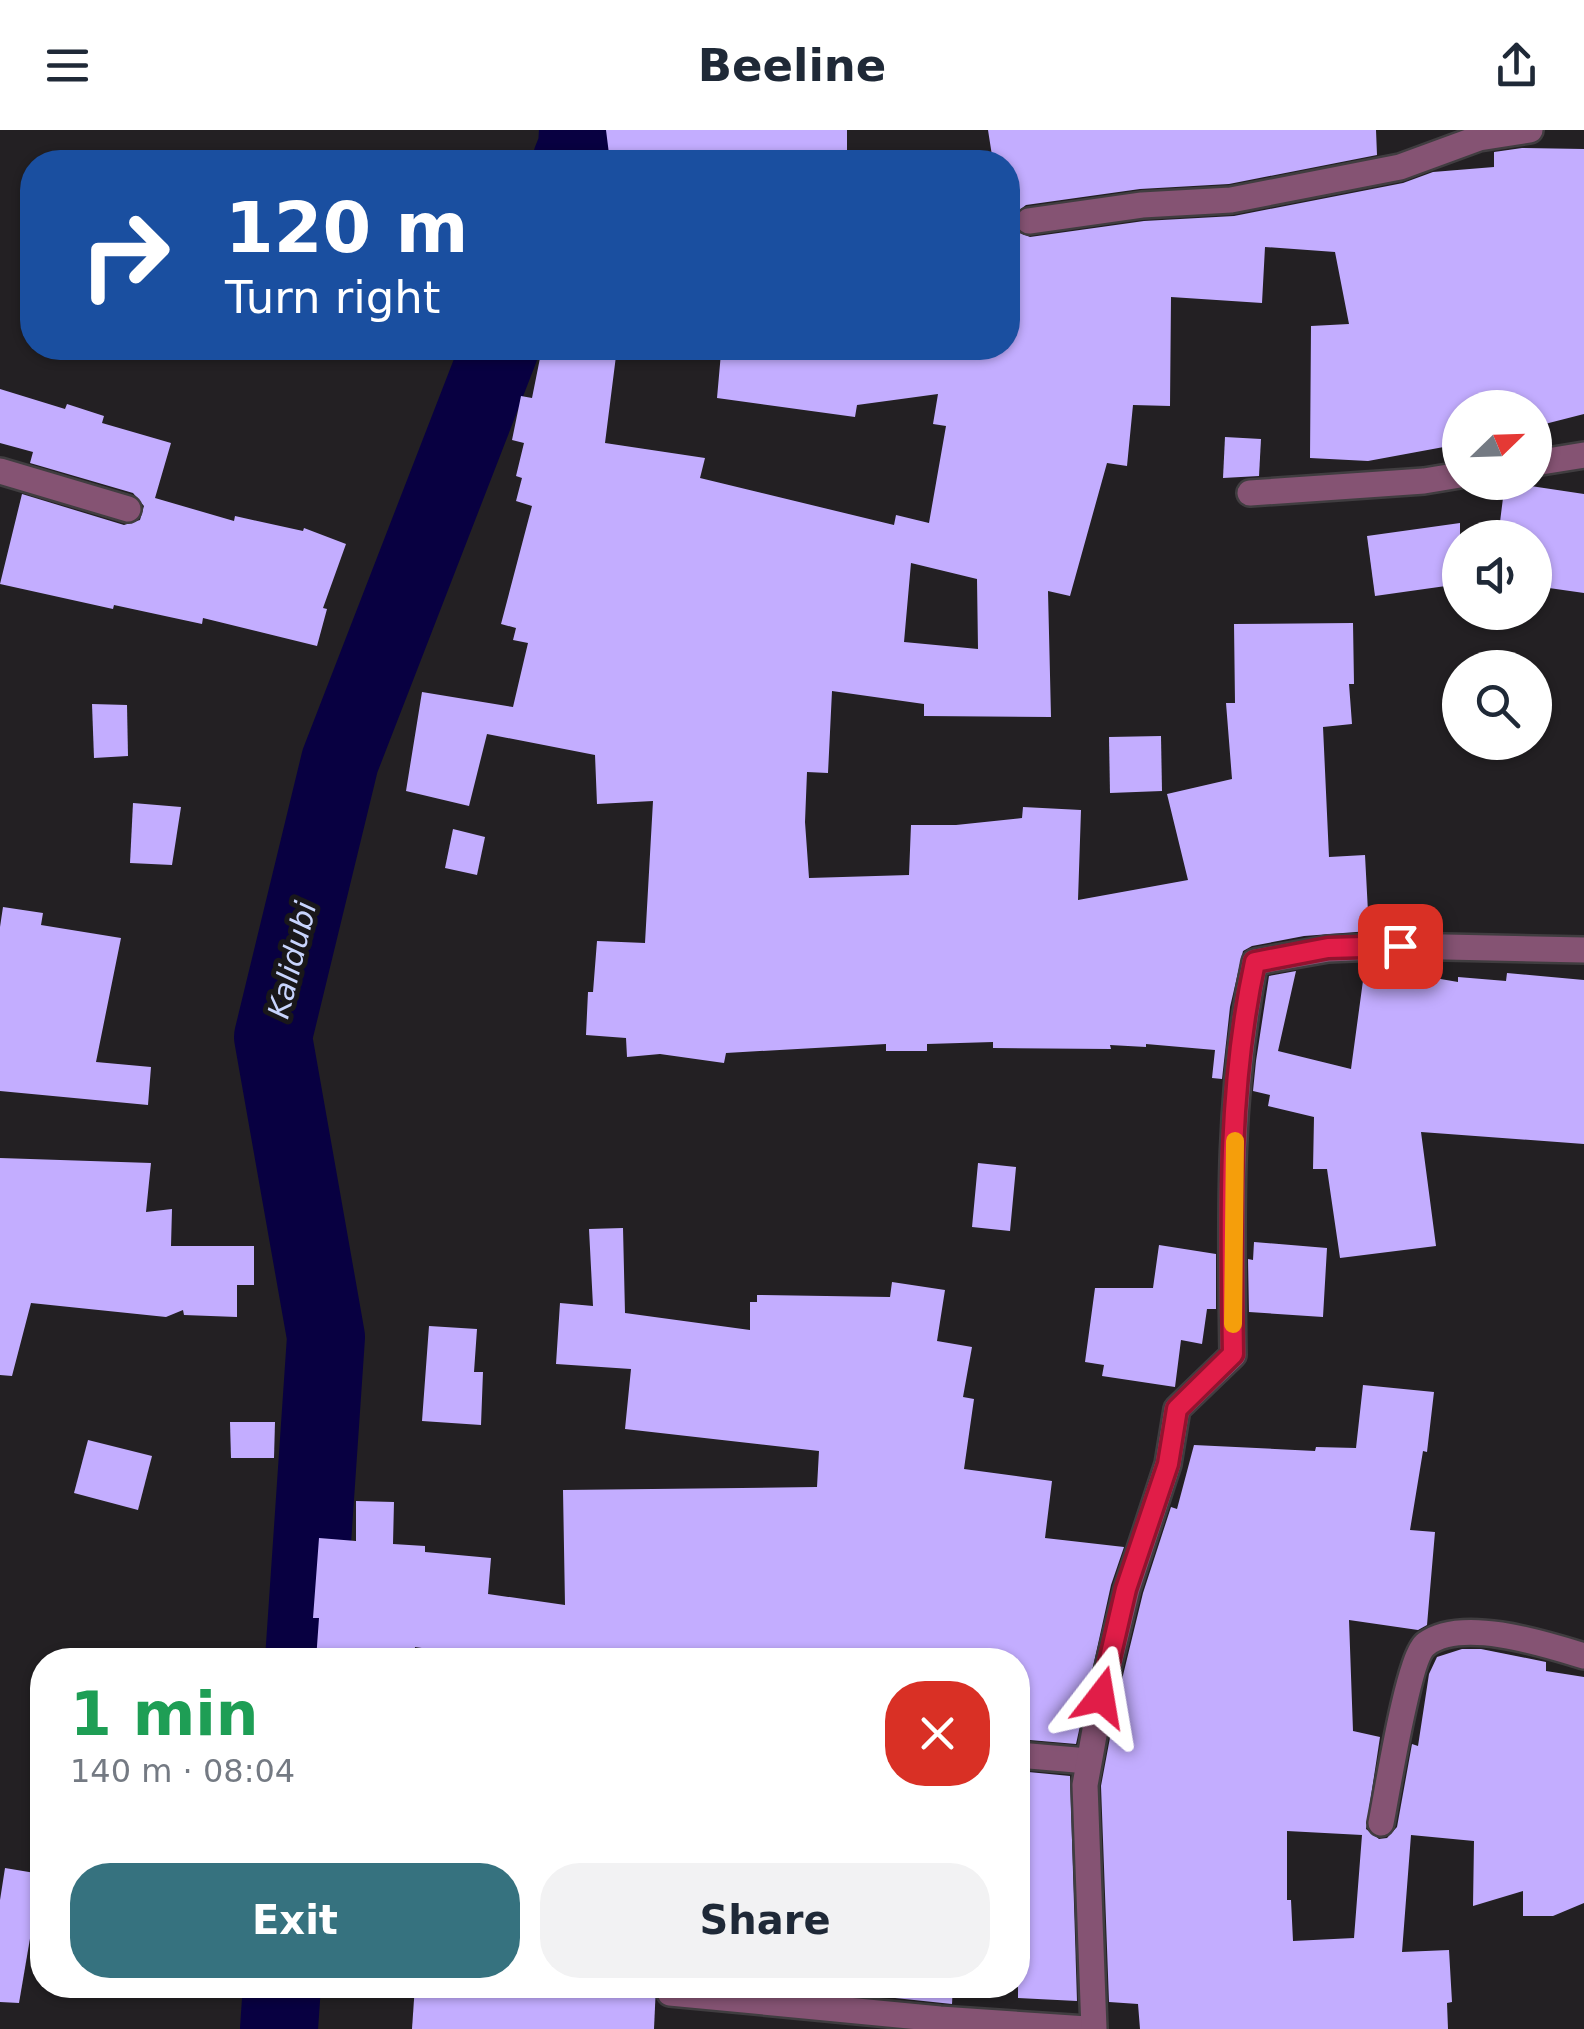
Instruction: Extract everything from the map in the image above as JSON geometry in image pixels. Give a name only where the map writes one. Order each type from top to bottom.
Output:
[{"type":"street","points":[[1029,220],[1230,200],[1400,167],[1480,138],[1530,130]]},
{"type":"street","points":[[1552,460],[1584,455]]},
{"type":"street","points":[[0,471],[128,509]]},
{"type":"street","points":[[1250,492],[1442,478]]},
{"type":"street","points":[[730,1998],[1091,2029],[1084,1785],[1126,1589],[1168,1464],[1177,1409],[1233,1354],[1235,1102],[1242,1020],[1255,962],[1328,948],[1584,950]]},
{"type":"street","points":[[1381,1823],[1410,1681],[1419,1651],[1427,1643],[1445,1635],[1528,1638],[1584,1656]]},
{"type":"street","points":[[1030,1756],[1088,1761]]},
{"type":"building","points":[[606,130],[847,130],[847,150],[608,150]]},
{"type":"building","points":[[988,130],[1376,130],[1377,155],[1229,184],[1140,189],[1026,205],[1020,210],[1020,150],[991,150]]},
{"type":"building","points":[[1522,148],[1584,149],[1584,414],[1552,422],[1552,390],[1442,390],[1442,447],[1368,461],[1310,458],[1311,326],[1349,324],[1335,252],[1265,247],[1262,303],[1171,297],[1170,406],[1133,405],[1127,466],[1107,463],[1070,596],[1048,591],[1051,717],[924,716],[924,704],[832,691],[828,773],[807,772],[809,878],[909,875],[911,825],[1022,818],[1023,807],[1081,810],[1078,900],[1188,880],[1167,794],[1232,779],[1226,703],[1235,703],[1234,624],[1353,623],[1354,684],[1349,684],[1352,724],[1323,727],[1329,857],[1365,855],[1369,931],[1304,936],[1243,951],[1230,1007],[1222,1079],[1212,1078],[1215,1050],[1146,1044],[1110,1045],[1111,1049],[993,1048],[993,1042],[927,1044],[927,1051],[886,1051],[886,1044],[726,1053],[724,1063],[660,1054],[627,1057],[626,1038],[586,1035],[588,992],[593,992],[597,941],[645,943],[653,801],[597,804],[595,755],[487,734],[469,806],[406,791],[422,692],[513,707],[528,643],[513,640],[516,628],[501,624],[532,506],[516,501],[522,478],[516,476],[524,443],[512,440],[521,396],[532,398],[540,360],[615,360],[605,443],[705,458],[700,478],[894,525],[896,515],[929,523],[946,426],[933,424],[938,394],[857,405],[855,417],[717,398],[720,360],[1020,360],[1020,233],[1030,237],[1144,221],[1234,216],[1403,183],[1433,172],[1494,167],[1494,152]],"holes":[[[911,563],[977,579],[978,649],[904,642]]]},
{"type":"building","points":[[0,389],[65,409],[67,404],[104,416],[102,423],[171,443],[155,498],[234,521],[235,516],[303,531],[304,528],[346,544],[323,608],[327,609],[317,646],[203,618],[202,624],[0,584],[22,494],[124,525],[140,520],[144,506],[133,493],[30,463],[33,452],[0,443]]},
{"type":"building","points":[[1225,437],[1261,439],[1259,476],[1223,478]]},
{"type":"building","points":[[1552,489],[1584,494],[1584,593],[1552,588],[1552,520],[1500,520],[1503,500],[1552,500]]},
{"type":"building","points":[[1442,526],[1442,587],[1375,596],[1367,536]]},
{"type":"building","points":[[92,704],[127,705],[128,756],[94,758]]},
{"type":"building","points":[[1161,736],[1162,791],[1110,793],[1109,737]]},
{"type":"building","points":[[133,803],[181,807],[172,865],[130,863]]},
{"type":"building","points":[[453,829],[485,837],[477,875],[445,868]]},
{"type":"building","points":[[3,907],[43,913],[41,925],[121,938],[96,1062],[151,1067],[148,1105],[0,1091]]},
{"type":"building","points":[[1365,966],[1458,982],[1458,977],[1506,981],[1507,973],[1584,980],[1584,1144],[1421,1132],[1436,1246],[1340,1258],[1327,1169],[1313,1169],[1314,1117],[1268,1106],[1270,1095],[1253,1091],[1269,976],[1296,971],[1278,1051],[1351,1069]]},
{"type":"building","points":[[0,1158],[151,1163],[146,1212],[172,1209],[171,1246],[254,1246],[254,1285],[237,1285],[237,1317],[184,1315],[183,1310],[166,1317],[31,1303],[12,1376],[0,1375]]},
{"type":"building","points":[[978,1163],[1016,1167],[1010,1231],[972,1227]]},
{"type":"building","points":[[623,1228],[625,1313],[750,1330],[750,1302],[757,1302],[757,1295],[890,1297],[892,1282],[945,1290],[937,1341],[972,1347],[963,1397],[974,1399],[964,1469],[1052,1481],[1045,1538],[1124,1547],[1111,1585],[1076,1744],[1030,1740],[1030,1648],[317,1648],[319,1618],[313,1618],[319,1538],[356,1541],[356,1501],[394,1502],[393,1544],[425,1546],[425,1552],[491,1558],[488,1594],[565,1605],[563,1490],[817,1487],[819,1451],[625,1429],[631,1369],[556,1364],[560,1303],[593,1306],[589,1229]]},
{"type":"building","points":[[1254,1242],[1327,1248],[1323,1317],[1249,1312],[1248,1259],[1253,1260]]},
{"type":"building","points":[[1159,1245],[1216,1254],[1216,1309],[1207,1309],[1202,1344],[1181,1340],[1175,1387],[1102,1376],[1104,1365],[1085,1362],[1095,1288],[1153,1288]]},
{"type":"building","points":[[429,1326],[477,1329],[474,1372],[483,1372],[481,1425],[422,1421]]},
{"type":"building","points":[[1363,1385],[1434,1392],[1427,1452],[1423,1451],[1410,1530],[1435,1532],[1427,1625],[1418,1630],[1349,1620],[1353,1731],[1380,1737],[1366,1829],[1379,1839],[1387,1838],[1397,1827],[1412,1744],[1418,1746],[1429,1674],[1437,1657],[1462,1649],[1481,1649],[1546,1662],[1546,1671],[1584,1677],[1584,1903],[1553,1916],[1523,1916],[1523,1891],[1473,1906],[1474,1841],[1411,1835],[1402,1952],[1449,1950],[1452,2002],[1447,2003],[1448,2029],[1140,2029],[1138,2004],[1109,2002],[1101,1786],[1143,1593],[1171,1507],[1177,1509],[1194,1445],[1315,1451],[1316,1447],[1356,1448]],"holes":[[[1287,1831],[1362,1835],[1354,1938],[1293,1941],[1291,1900],[1287,1900]]]},
{"type":"building","points":[[230,1422],[275,1422],[274,1458],[231,1458]]},
{"type":"building","points":[[88,1440],[152,1456],[138,1510],[74,1493]]},
{"type":"building","points":[[1030,1772],[1070,1776],[1077,2001],[1018,1998],[1030,1998]]},
{"type":"building","points":[[5,1868],[30,1872],[30,1938],[19,2003],[0,2002],[0,1900]]},
{"type":"building","points":[[414,1998],[655,1998],[654,2029],[412,2029]]},
{"type":"building","points":[[895,1998],[952,1998],[952,2004]]},
{"type":"waterway","name":"Kalidubi","points":[[576,150],[578,130]]},
{"type":"waterway","name":"Kalidubi","points":[[305,1648],[326,1337],[273,1037],[340,761],[495,360]]},
{"type":"waterway","name":"Kalidubi","points":[[279,2029],[281,1998]]},
{"type":"slow traffic","points":[[1233,1324],[1235,1141]]},
{"type":"route","points":[[1101,1697],[1126,1589],[1168,1464],[1177,1409],[1233,1354],[1235,1102],[1242,1020],[1255,962],[1328,948],[1400,946]]}]
